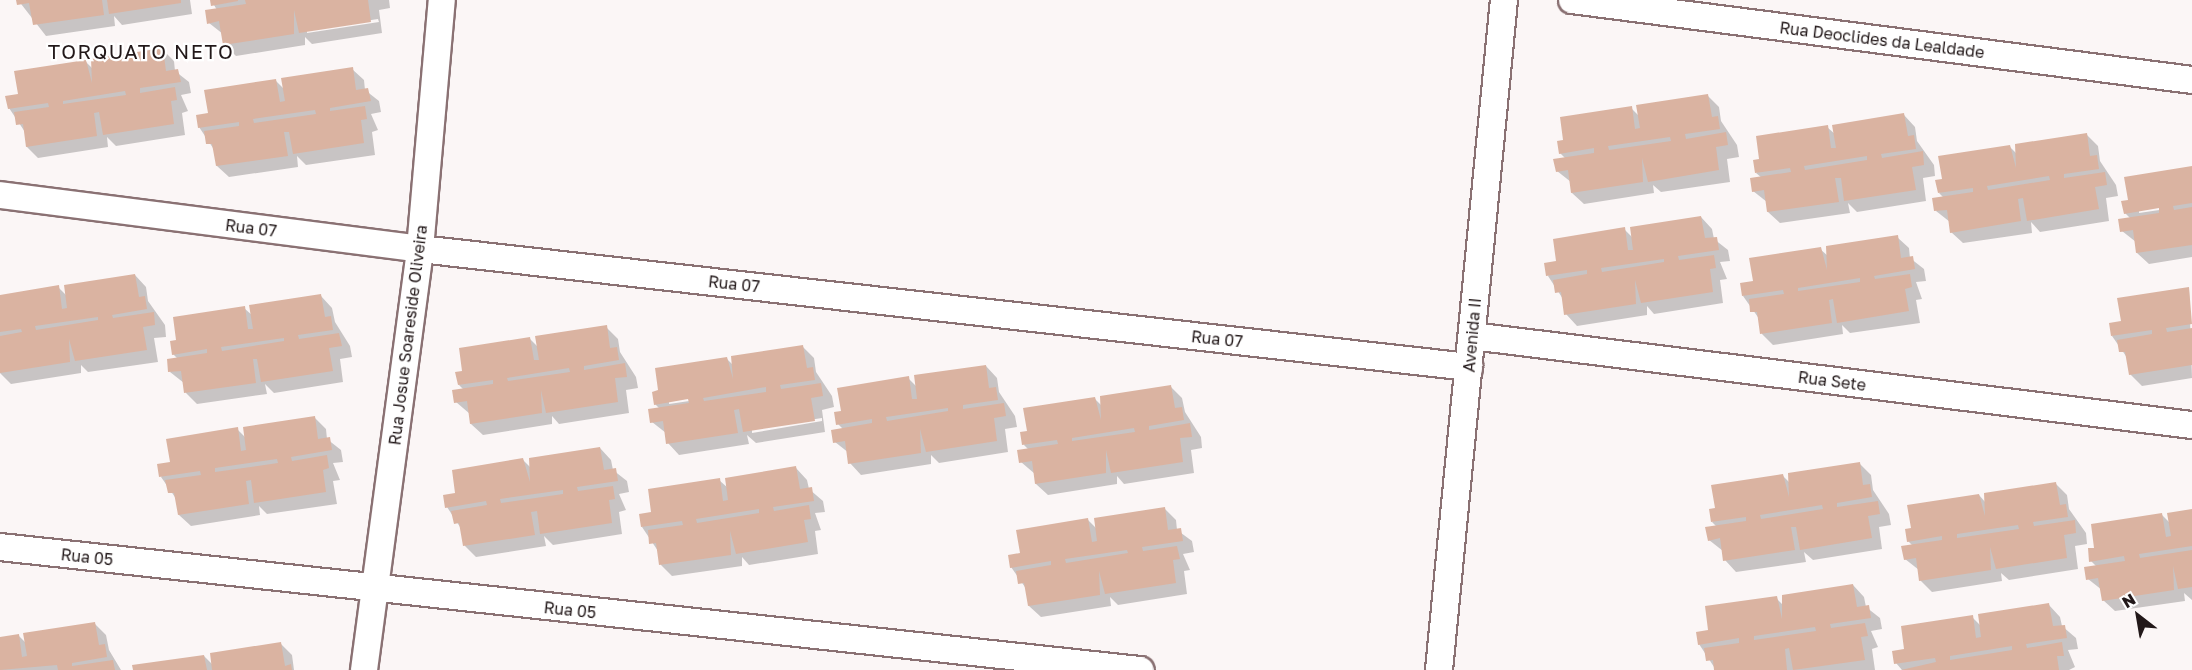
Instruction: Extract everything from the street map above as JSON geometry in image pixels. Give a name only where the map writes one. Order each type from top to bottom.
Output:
[{"type":"street","name":"Rua Josue Soareside Oliveira","points":[[364,670],[420,249],[442,0]]},
{"type":"street","name":"Avenida II","points":[[1439,670],[1504,0]]},
{"type":"street","name":"Rua Deoclides da Lealdade","points":[[1572,0],[2192,80]]},
{"type":"street","name":"Rua 07","points":[[0,195],[420,249],[1469,367]]},
{"type":"street","name":"Rua Sete","points":[[1472,336],[2192,425]]},
{"type":"street","name":"Rua 05","points":[[0,547],[1140,670]]},
{"type":"building","points":[[16,0],[102,0],[104,15],[33,25],[29,3],[17,5]]},
{"type":"building","points":[[107,0],[181,0],[181,3],[109,14]]},
{"type":"building","points":[[210,0],[238,0],[238,1],[211,6]]},
{"type":"building","points":[[245,0],[368,0],[371,22],[299,33],[294,10],[294,34],[223,45],[219,21],[207,24],[205,10],[246,4]]},
{"type":"building","points":[[163,48],[166,71],[178,69],[181,82],[140,88],[140,93],[175,87],[177,100],[171,101],[174,124],[103,135],[99,112],[94,113],[97,136],[26,147],[23,124],[16,125],[14,112],[49,107],[48,103],[8,109],[5,96],[18,94],[14,71],[86,60],[92,83],[91,59]],"holes":[[[125,91],[126,95],[63,104],[63,101]]]},
{"type":"building","points":[[353,67],[356,90],[368,88],[371,101],[330,108],[330,111],[365,106],[367,119],[361,120],[364,143],[293,154],[289,132],[284,132],[288,156],[216,166],[212,144],[206,144],[204,131],[239,126],[239,122],[198,128],[196,115],[208,113],[204,90],[276,79],[280,102],[285,101],[281,78]],"holes":[[[315,110],[316,114],[254,123],[253,119]]]},
{"type":"building","points":[[1708,94],[1712,117],[1718,116],[1720,129],[1685,134],[1686,139],[1726,132],[1728,145],[1716,147],[1719,170],[1648,182],[1642,158],[1643,182],[1571,193],[1568,170],[1556,172],[1553,159],[1594,153],[1594,148],[1559,154],[1557,141],[1563,140],[1560,117],[1632,106],[1635,129],[1640,128],[1636,105]],"holes":[[[1670,137],[1671,141],[1609,150],[1608,146]]]},
{"type":"building","points":[[1904,113],[1908,136],[1914,135],[1916,149],[1881,154],[1882,158],[1923,151],[1924,165],[1912,167],[1916,190],[1844,201],[1841,178],[1835,178],[1839,202],[1767,212],[1764,190],[1752,192],[1750,178],[1791,172],[1790,168],[1755,173],[1753,160],[1759,159],[1756,136],[1828,125],[1831,148],[1836,148],[1832,125]],"holes":[[[1867,156],[1867,160],[1805,170],[1804,166]]]},
{"type":"building","points":[[2087,133],[2090,156],[2097,155],[2099,169],[2064,174],[2064,178],[2105,172],[2107,185],[2095,187],[2099,209],[2027,221],[2023,198],[2018,199],[2021,221],[1950,233],[1947,210],[1934,211],[1932,198],[1973,192],[1973,188],[1938,193],[1935,180],[1942,179],[1938,156],[2010,145],[2016,168],[2015,144]],"holes":[[[2049,176],[2050,180],[1988,190],[1987,186]]]},
{"type":"building","points":[[2192,166],[2192,203],[2173,206],[2174,210],[2192,207],[2192,245],[2136,253],[2133,230],[2120,232],[2118,219],[2159,213],[2159,208],[2124,214],[2121,201],[2128,200],[2124,177]]},
{"type":"building","points":[[1701,216],[1705,238],[1717,237],[1719,250],[1678,256],[1679,260],[1714,255],[1716,268],[1710,269],[1713,292],[1641,303],[1635,280],[1636,304],[1564,315],[1561,292],[1555,293],[1553,280],[1587,274],[1587,270],[1546,276],[1544,263],[1556,261],[1553,239],[1625,227],[1628,250],[1633,250],[1630,227]],"holes":[[[1664,259],[1664,262],[1602,272],[1601,268]]]},
{"type":"building","points":[[1898,235],[1901,258],[1913,256],[1915,269],[1874,276],[1875,279],[1910,274],[1912,287],[1905,289],[1909,311],[1837,323],[1833,299],[1829,300],[1832,323],[1760,334],[1757,312],[1750,312],[1749,299],[1784,294],[1783,290],[1742,296],[1740,283],[1753,281],[1749,258],[1821,247],[1827,270],[1826,246]],"holes":[[[1860,278],[1860,282],[1798,291],[1798,288]]]},
{"type":"building","points":[[135,274],[139,297],[145,296],[147,309],[112,315],[113,318],[154,312],[155,325],[143,327],[147,350],[75,361],[69,339],[70,362],[0,373],[0,336],[22,332],[21,329],[0,332],[0,295],[59,285],[62,309],[67,308],[64,285]],"holes":[[[98,317],[98,320],[36,330],[35,326]]]},
{"type":"building","points":[[2189,287],[2192,324],[2166,328],[2167,332],[2192,328],[2192,365],[2129,375],[2125,352],[2119,352],[2117,340],[2152,334],[2152,330],[2111,336],[2109,323],[2121,321],[2117,298]]},
{"type":"building","points":[[321,294],[325,317],[331,316],[333,330],[298,335],[299,339],[339,333],[342,346],[329,348],[333,371],[261,382],[257,359],[253,359],[256,383],[184,393],[181,371],[168,372],[167,359],[207,353],[207,349],[172,355],[170,341],[176,340],[173,317],[245,306],[248,329],[253,329],[249,305]],"holes":[[[284,338],[284,341],[222,351],[221,347]]]},
{"type":"building","points":[[607,325],[610,348],[617,347],[619,360],[584,366],[584,370],[625,363],[627,377],[615,378],[618,402],[546,413],[541,390],[542,413],[470,424],[467,401],[454,403],[452,390],[493,384],[493,380],[458,385],[455,372],[462,371],[459,348],[530,337],[534,360],[539,360],[535,336]],"holes":[[[569,368],[570,372],[508,381],[507,378]]]},
{"type":"building","points":[[803,345],[807,368],[813,367],[815,380],[780,385],[781,389],[821,383],[823,396],[811,398],[815,421],[743,432],[739,409],[734,410],[738,433],[666,444],[663,421],[650,423],[648,409],[689,403],[688,399],[654,405],[652,392],[658,390],[655,368],[727,357],[733,379],[731,356]],"holes":[[[766,387],[766,392],[704,401],[703,398]]]},
{"type":"building","points":[[986,365],[989,388],[996,387],[998,400],[963,405],[963,409],[1004,403],[1006,416],[994,418],[997,441],[926,452],[920,429],[921,453],[848,464],[845,441],[833,443],[831,430],[872,423],[872,419],[836,425],[834,412],[841,411],[837,388],[909,376],[912,399],[917,399],[914,375]],"holes":[[[948,408],[948,411],[887,421],[886,417]]]},
{"type":"building","points":[[1171,385],[1175,408],[1182,407],[1184,420],[1149,426],[1149,430],[1190,423],[1192,437],[1180,438],[1183,462],[1111,473],[1106,450],[1106,473],[1035,484],[1032,461],[1019,463],[1017,450],[1058,444],[1057,440],[1022,445],[1020,432],[1027,431],[1023,408],[1095,397],[1101,420],[1100,396]],"holes":[[[1134,428],[1135,432],[1072,441],[1072,438]]]},
{"type":"building","points":[[315,416],[318,439],[330,437],[332,450],[291,457],[292,461],[327,455],[329,468],[323,470],[326,492],[254,503],[251,480],[246,481],[249,504],[178,515],[174,493],[168,493],[165,480],[201,475],[200,471],[159,477],[157,464],[170,462],[166,439],[238,427],[241,451],[246,450],[243,427]],"holes":[[[277,459],[278,463],[215,472],[215,468]]]},
{"type":"building","points":[[600,447],[604,470],[616,468],[618,481],[577,487],[578,491],[613,486],[615,499],[609,500],[612,523],[540,534],[537,511],[531,512],[535,535],[463,546],[459,523],[454,524],[451,511],[487,505],[486,501],[445,508],[443,495],[455,493],[452,470],[523,458],[530,482],[529,458]],"holes":[[[563,490],[563,494],[501,503],[500,499]]]},
{"type":"building","points":[[1860,462],[1863,485],[1870,484],[1872,497],[1837,503],[1837,507],[1878,501],[1880,514],[1868,516],[1872,538],[1800,550],[1796,527],[1791,527],[1795,550],[1723,561],[1720,538],[1708,541],[1705,527],[1746,521],[1746,517],[1711,522],[1709,509],[1715,508],[1711,485],[1783,474],[1789,497],[1788,473]],"holes":[[[1822,505],[1823,509],[1761,519],[1760,515]]]},
{"type":"building","points":[[796,466],[800,489],[812,487],[814,501],[773,507],[774,511],[809,505],[811,519],[804,520],[808,542],[736,554],[730,531],[731,555],[659,565],[656,543],[649,544],[648,530],[683,525],[682,521],[641,527],[639,514],[651,512],[648,489],[720,478],[723,501],[728,500],[725,478]],"holes":[[[759,509],[759,513],[697,523],[696,519]]]},
{"type":"building","points":[[2056,482],[2060,505],[2066,504],[2068,517],[2033,522],[2034,526],[2075,520],[2076,533],[2064,535],[2067,558],[1996,569],[1990,547],[1991,570],[1919,581],[1916,558],[1904,560],[1901,546],[1942,540],[1942,536],[1907,542],[1905,529],[1911,528],[1907,505],[1979,494],[1985,516],[1984,493]],"holes":[[[2018,525],[2019,529],[1957,538],[1957,534]]]},
{"type":"building","points":[[1165,507],[1168,530],[1181,528],[1183,541],[1142,547],[1143,551],[1177,546],[1180,559],[1173,560],[1176,583],[1105,594],[1099,571],[1100,595],[1028,606],[1024,583],[1018,584],[1016,571],[1051,565],[1051,561],[1010,568],[1008,555],[1020,553],[1016,530],[1088,518],[1092,542],[1097,541],[1094,518]],"holes":[[[1127,550],[1128,553],[1066,563],[1065,559]]]},
{"type":"building","points":[[2192,509],[2192,546],[2139,554],[2140,558],[2192,550],[2192,587],[2178,589],[2173,566],[2174,590],[2102,601],[2098,578],[2086,580],[2084,567],[2125,561],[2124,556],[2089,562],[2088,548],[2094,548],[2091,524],[2162,513],[2166,537],[2171,536],[2167,513]]},
{"type":"building","points":[[1853,584],[1857,607],[1869,605],[1871,618],[1830,624],[1831,628],[1865,623],[1868,636],[1861,637],[1865,660],[1793,670],[1789,648],[1785,649],[1787,670],[1714,670],[1713,660],[1706,661],[1704,648],[1739,643],[1739,638],[1698,645],[1696,632],[1708,630],[1705,606],[1777,596],[1782,619],[1782,595]],"holes":[[[1815,627],[1816,631],[1754,640],[1754,636]]]},
{"type":"building","points":[[2049,603],[2053,626],[2065,625],[2067,638],[2026,644],[2027,648],[2062,642],[2064,656],[2057,656],[2059,670],[1901,670],[1936,662],[1935,658],[1894,664],[1892,651],[1904,649],[1901,626],[1973,615],[1976,638],[1981,637],[1978,614]],"holes":[[[2012,646],[2012,650],[1950,660],[1950,656]]]},
{"type":"building","points":[[95,622],[99,645],[105,644],[107,657],[72,663],[72,666],[113,660],[115,670],[58,670],[57,665],[0,670],[0,637],[19,634],[22,657],[27,656],[23,633]]},
{"type":"building","points":[[281,642],[285,666],[291,664],[292,670],[212,670],[210,653]]},
{"type":"building","points":[[204,655],[207,670],[133,670],[132,665]]},
{"type":"district","name":"TORQUATO NETO","points":[[141,51]]}]
